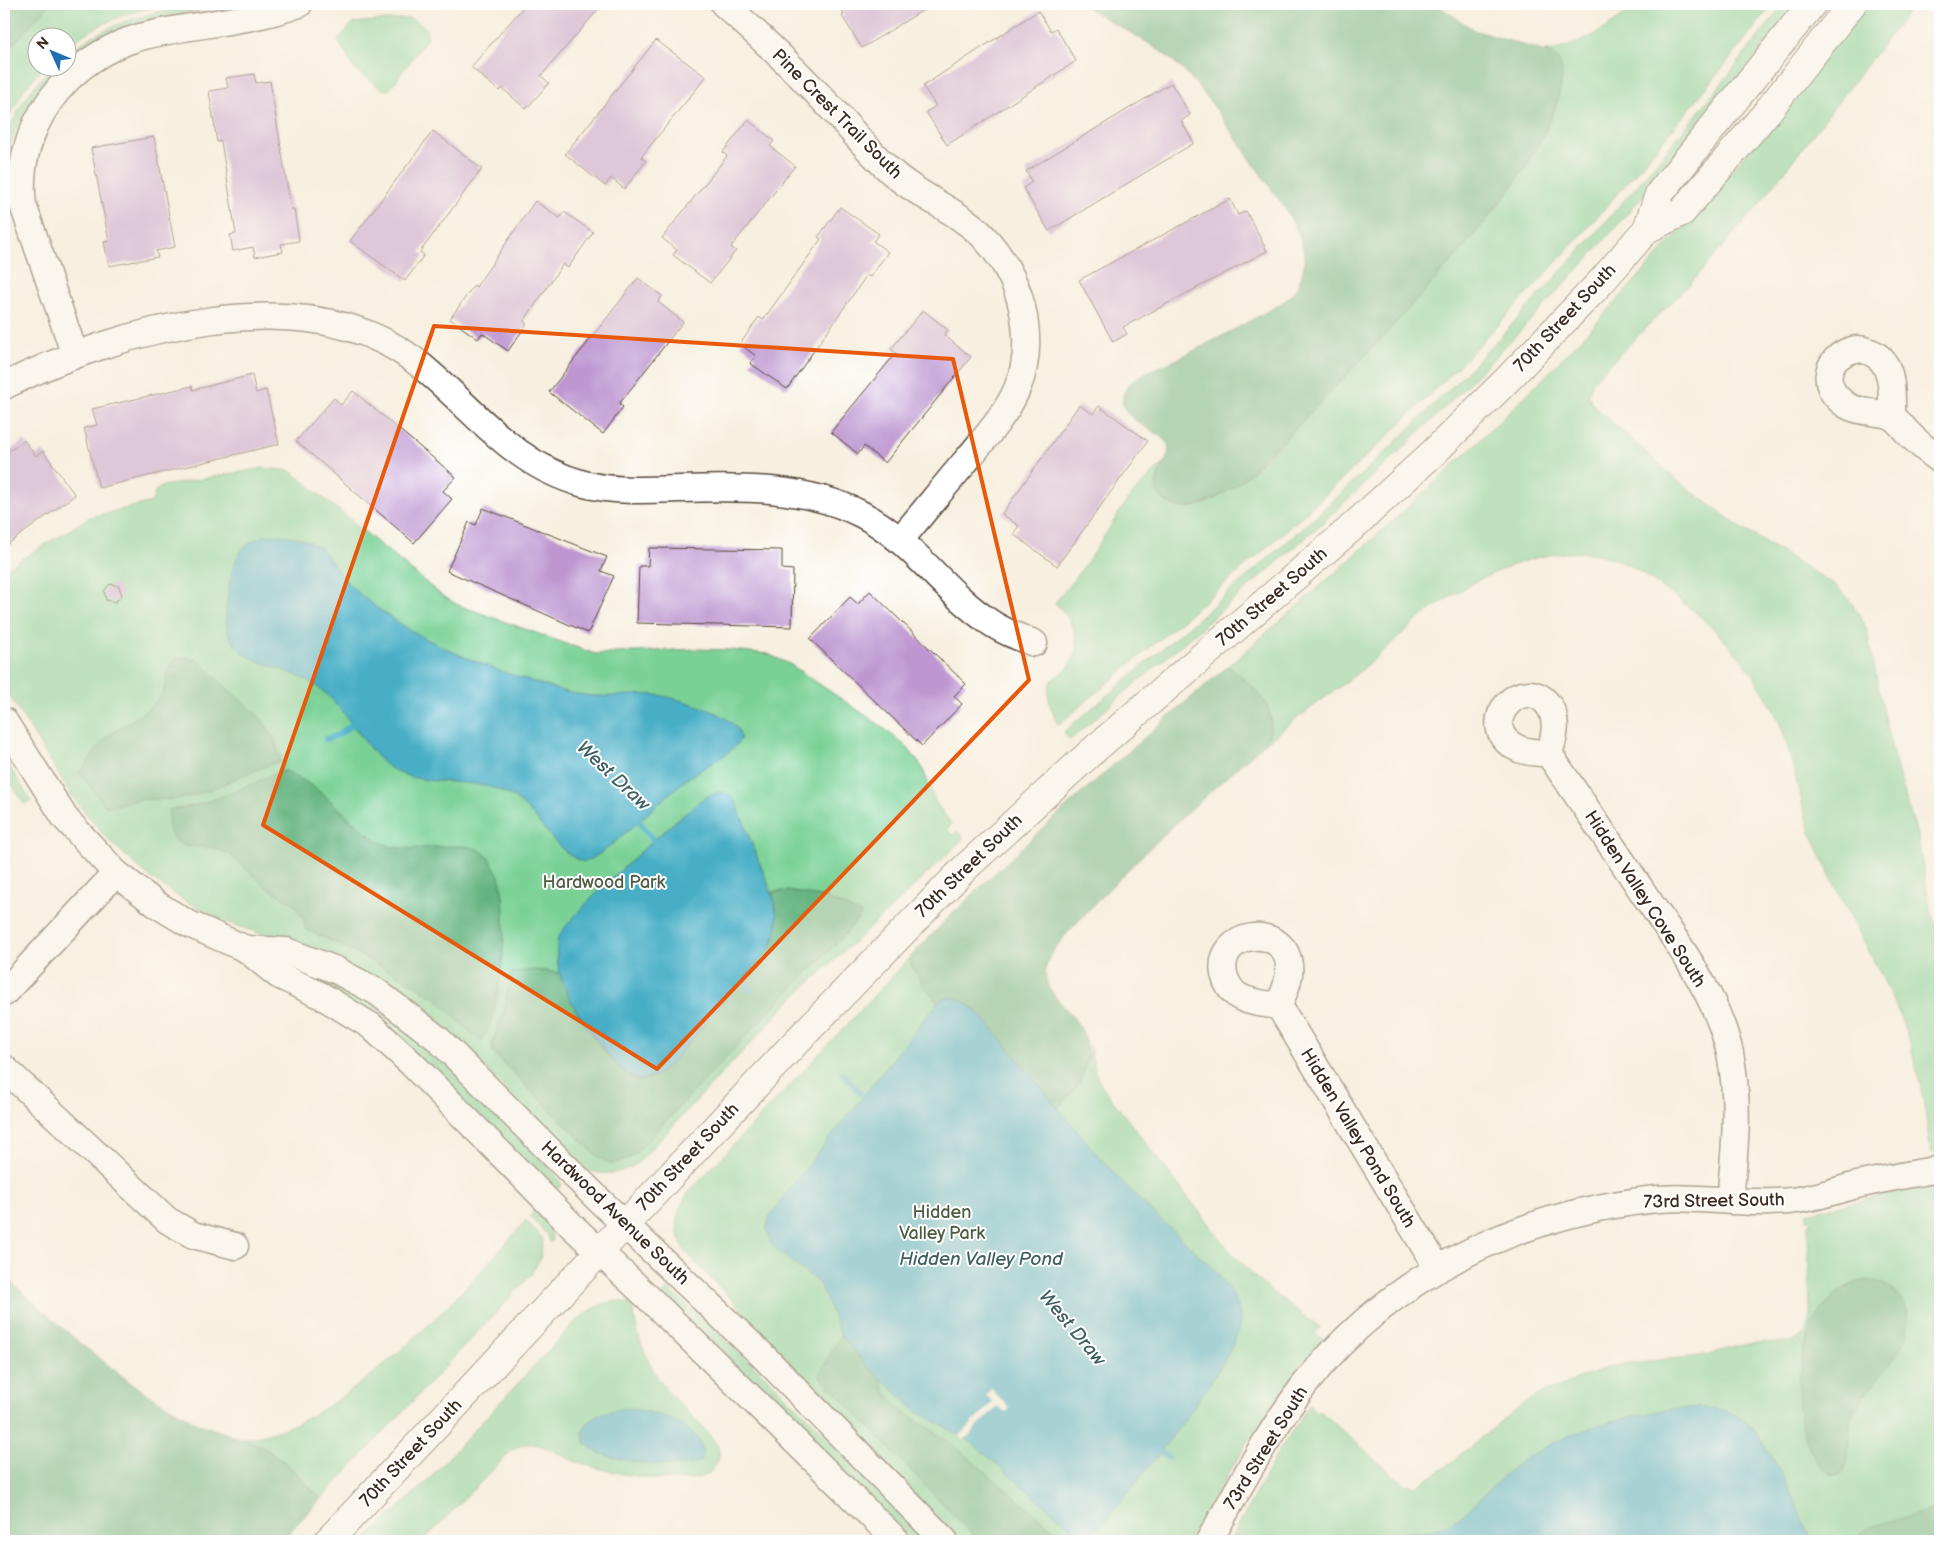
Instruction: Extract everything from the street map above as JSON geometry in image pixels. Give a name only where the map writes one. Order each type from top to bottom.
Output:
[{"type":"main road","name":"70th Street South","points":[[1647,229],[1659,194],[1812,4]]},
{"type":"main road","name":"70th Street South","points":[[328,1541],[798,1040],[966,867],[1080,761],[1287,586],[1413,472],[1542,344],[1647,229],[1682,212],[1767,112],[1852,4]]},
{"type":"street","points":[[75,355],[23,205],[21,187],[24,157],[30,136],[41,112],[52,96],[75,73],[98,57],[125,43],[145,36],[272,12],[299,4]]},
{"type":"street","name":"Pine Crest Trail South","points":[[724,4],[806,81],[884,166],[907,184],[965,221],[982,235],[1007,269],[1019,297],[1024,318],[1026,356],[1015,397],[996,426],[900,540]]},
{"type":"street","points":[[4,386],[75,355],[128,337],[198,324],[282,316],[321,320],[362,331],[397,349],[426,371],[513,450],[534,464],[572,480],[594,486],[625,490],[730,488],[803,494],[830,501],[863,514],[900,540],[981,617],[1003,630],[1034,643]]},
{"type":"street","points":[[1892,416],[1940,460]]},
{"type":"street","name":"Hardwood Avenue South","points":[[4,721],[64,818],[116,873],[156,904],[187,923],[246,949],[278,974],[322,996],[371,1026],[412,1064],[600,1252],[897,1541]]},
{"type":"street","name":"Hidden Valley Cove South","points":[[1549,754],[1690,962],[1721,1024],[1733,1072],[1737,1115],[1730,1200]]},
{"type":"street","points":[[4,993],[116,873]]},
{"type":"street","name":"Hardwood Avenue South","points":[[246,949],[286,951],[336,970],[377,992],[409,1014],[438,1038],[626,1224],[762,1354],[945,1541]]},
{"type":"street","name":"Hidden Valley Pond South","points":[[1279,1006],[1438,1269]]},
{"type":"street","points":[[4,1068],[167,1220],[193,1234],[235,1246]]},
{"type":"street","name":"73rd Street South","points":[[1209,1541],[1272,1431],[1313,1375],[1348,1337],[1399,1294],[1464,1254],[1511,1232],[1568,1214],[1657,1199],[1796,1200],[1881,1180],[1940,1170]]},
{"type":"highlighted area","points":[[434,326],[953,359],[1029,680],[657,1069],[263,825]]},
{"type":"green space","points":[[4,4],[50,4],[4,54]]},
{"type":"green space","points":[[50,4],[171,4],[116,18],[78,39],[78,28],[28,28],[28,78],[34,78],[24,89],[4,127],[4,54]]},
{"type":"green space","points":[[202,4],[240,4],[150,20],[110,34],[78,52],[78,46],[99,33],[131,20]]},
{"type":"green space","points":[[1082,4],[1436,4],[1474,30],[1552,54],[1560,64],[1562,71],[1556,103],[1538,144],[1502,199],[1460,251],[1367,353],[1251,472],[1223,494],[1193,506],[1177,507],[1163,499],[1157,492],[1158,479],[1169,448],[1162,438],[1130,416],[1122,402],[1124,393],[1128,386],[1140,376],[1207,344],[1284,301],[1296,289],[1301,277],[1304,263],[1302,244],[1286,211],[1220,115],[1185,72],[1174,61],[1148,43]]},
{"type":"green space","points":[[1637,4],[1773,4],[1679,122],[1630,179],[1477,347],[1370,453],[1294,523],[1058,725],[1050,703],[1049,685],[1071,663],[1076,645],[1075,636],[1068,618],[1055,603],[1088,561],[1128,499],[1165,461],[1159,471],[1158,490],[1168,503],[1177,507],[1187,508],[1215,499],[1249,475],[1265,460],[1428,287],[1510,190],[1527,165],[1545,131],[1559,93],[1558,59],[1545,51],[1571,45],[1594,35]]},
{"type":"green space","points":[[1784,4],[1797,4],[1616,227],[1503,348],[1433,419],[1300,543],[1070,740],[1064,732],[1237,585],[1364,472],[1506,331],[1603,225],[1649,171]]},
{"type":"green space","points":[[1866,4],[1914,4],[1756,208],[1693,281],[1593,381],[1588,395],[1594,406],[1678,481],[1740,527],[1835,585],[1853,605],[1866,628],[1893,755],[1918,838],[1931,913],[1940,934],[1940,1152],[1930,1153],[1926,1115],[1914,1057],[1908,1038],[1894,1002],[1813,837],[1786,740],[1773,709],[1753,675],[1716,631],[1687,606],[1646,576],[1619,561],[1594,554],[1568,553],[1541,557],[1487,576],[1439,604],[1419,619],[1360,671],[1263,745],[1269,733],[1271,721],[1269,710],[1256,690],[1228,666],[1401,513],[1503,418],[1552,369],[1692,217],[1780,112]]},
{"type":"green space","points":[[409,18],[425,27],[428,37],[389,90],[382,89],[354,69],[338,40],[353,23]]},
{"type":"green space","points":[[49,78],[30,101],[17,126],[6,168],[4,168],[7,139],[11,126],[23,102],[41,79]]},
{"type":"green space","name":"Hardwood Park","points":[[263,468],[291,471],[441,595],[458,605],[595,654],[696,649],[731,650],[768,654],[791,665],[877,723],[907,747],[922,767],[936,803],[951,824],[947,829],[953,835],[957,831],[964,838],[900,900],[792,999],[637,1164],[625,1170],[606,1174],[586,1169],[463,1048],[291,944],[229,923],[182,899],[151,878],[108,840],[74,799],[4,687],[4,570],[90,517],[152,502],[155,491],[163,486]]},
{"type":"green space","points":[[184,657],[198,660],[259,716],[274,737],[281,761],[192,796],[176,799],[139,800],[105,806],[79,772],[105,739],[155,703],[164,690],[169,667],[177,659]]},
{"type":"green space","points":[[1228,666],[1247,681],[1264,700],[1269,710],[1271,721],[1269,733],[1263,745],[1149,849],[1105,893],[1052,953],[1046,967],[1046,980],[1051,991],[1078,1024],[1085,1037],[1087,1053],[1084,1071],[1079,1081],[1070,1096],[1058,1108],[975,1010],[952,997],[938,1002],[923,985],[908,959],[1024,845]]},
{"type":"green space","points":[[4,757],[31,801],[24,804],[4,771]]},
{"type":"green space","points":[[286,771],[313,787],[368,834],[384,844],[408,848],[472,847],[484,853],[489,859],[499,876],[502,891],[504,935],[495,1008],[489,1027],[481,1040],[432,996],[370,960],[305,929],[304,919],[293,903],[268,888],[229,854],[213,848],[185,846],[175,841],[168,828],[169,810],[209,801],[271,775]]},
{"type":"green space","points":[[788,891],[826,898],[862,914],[841,939],[776,1004],[632,1157],[612,1164],[599,1158],[493,1053],[492,1043],[504,1012],[511,973],[535,970],[561,973],[582,1018],[616,1064],[628,1075],[640,1081],[656,1076],[672,1062],[769,949],[775,935],[777,921],[776,906],[772,892]]},
{"type":"green space","name":"Hidden Valley Park","points":[[956,909],[1084,1070],[1090,1051],[1089,1045],[1096,1074],[1103,1088],[1228,1249],[1262,1284],[1320,1328],[1315,1333],[1324,1340],[1268,1409],[1187,1541],[961,1541],[853,1432],[683,1248],[677,1230],[679,1209],[688,1193]]},
{"type":"green space","points":[[286,960],[351,988],[418,1036],[553,1171],[562,1185],[558,1189],[539,1176]]},
{"type":"green space","points":[[1940,1185],[1940,1541],[1230,1541],[1277,1454],[1310,1404],[1317,1412],[1319,1410],[1394,1476],[1406,1484],[1417,1486],[1443,1469],[1524,1403],[1545,1392],[1607,1368],[1628,1363],[1700,1356],[1751,1343],[1791,1342],[1800,1339],[1807,1331],[1810,1320],[1808,1225],[1811,1224],[1810,1219],[1807,1219],[1807,1213],[1898,1192]]},
{"type":"green space","points":[[537,1208],[548,1222],[553,1241],[550,1242],[547,1235],[530,1216]]},
{"type":"green space","points":[[526,1220],[543,1239],[540,1259],[531,1275],[321,1499],[286,1463],[266,1449],[243,1438],[279,1431],[318,1412],[358,1386],[435,1318],[471,1282]]},
{"type":"green space","points":[[4,1276],[81,1344],[139,1389],[199,1424],[262,1446],[290,1467],[321,1499],[281,1541],[4,1541]]},
{"type":"green space","points":[[1868,1280],[1887,1286],[1899,1296],[1908,1317],[1907,1332],[1902,1346],[1893,1360],[1862,1399],[1854,1413],[1851,1421],[1845,1468],[1841,1475],[1832,1476],[1814,1456],[1803,1430],[1799,1399],[1800,1366],[1809,1335],[1823,1309],[1843,1289]]},
{"type":"green space","points":[[668,1289],[770,1380],[930,1541],[915,1541],[867,1496],[663,1294]]},
{"type":"green space","points":[[620,1301],[632,1304],[640,1340],[656,1374],[670,1394],[706,1431],[718,1447],[719,1456],[714,1468],[705,1475],[691,1479],[652,1478],[612,1472],[577,1462],[534,1444],[525,1444],[512,1450],[423,1541],[364,1541],[423,1485],[577,1320],[602,1304]]},
{"type":"green space","points":[[841,1335],[882,1382],[886,1393],[900,1409],[952,1444],[1067,1541],[979,1541],[819,1375]]},
{"type":"green space","points":[[1940,1508],[1940,1541],[1852,1541],[1868,1527]]},
{"type":"water","points":[[264,536],[290,536],[315,545],[327,555],[351,586],[386,615],[428,640],[473,661],[520,678],[571,693],[599,696],[641,694],[677,699],[720,715],[732,723],[739,731],[740,740],[723,756],[688,778],[606,849],[584,862],[563,850],[529,811],[509,795],[481,785],[420,779],[392,769],[367,745],[325,693],[306,680],[251,658],[238,648],[229,634],[226,612],[230,581],[234,565],[240,553],[250,543]]},
{"type":"water","points":[[720,792],[729,794],[736,802],[771,891],[777,914],[777,926],[774,937],[769,949],[672,1062],[656,1076],[640,1080],[626,1073],[613,1061],[571,1002],[558,963],[558,939],[564,928],[579,912],[646,847],[701,800]]},
{"type":"water","name":"Hidden Valley Pond","points":[[955,997],[968,1004],[983,1018],[1106,1164],[1150,1210],[1206,1261],[1231,1292],[1238,1307],[1240,1322],[1234,1341],[1203,1394],[1158,1455],[1102,1525],[1094,1530],[1082,1532],[1070,1527],[971,1442],[915,1410],[867,1366],[841,1335],[819,1283],[778,1252],[771,1243],[766,1229],[770,1216],[802,1173],[938,1002],[944,998]]},
{"type":"water","points":[[626,1408],[664,1417],[690,1431],[699,1440],[703,1450],[700,1461],[681,1465],[637,1462],[610,1457],[586,1444],[582,1433],[590,1422],[600,1414]]},
{"type":"water","points":[[1682,1408],[1711,1408],[1725,1411],[1738,1416],[1749,1425],[1771,1455],[1781,1473],[1810,1541],[1370,1541],[1390,1535],[1442,1527],[1468,1510],[1514,1467],[1533,1454],[1573,1434],[1616,1420]]},
{"type":"pier","points":[[991,1389],[1010,1408],[1005,1413],[997,1406],[964,1440],[960,1436],[993,1402],[986,1395]]},
{"type":"building","points":[[526,4],[603,4],[541,76],[549,83],[526,109],[502,88],[499,91],[471,67]]},
{"type":"building","points":[[838,4],[933,4],[862,48],[842,16],[844,15]]},
{"type":"building","points":[[1038,11],[1051,31],[1056,28],[1076,61],[947,145],[926,112],[936,106],[923,86]]},
{"type":"building","points":[[656,40],[706,77],[641,157],[646,161],[624,189],[611,178],[605,186],[565,154]]},
{"type":"building","points":[[254,74],[256,83],[270,81],[291,209],[294,209],[299,241],[281,244],[283,252],[255,257],[253,247],[233,251],[230,235],[236,234],[221,141],[217,142],[209,91],[228,88],[226,78]]},
{"type":"building","points":[[1171,83],[1190,115],[1181,121],[1194,143],[1049,231],[1023,188],[1032,182],[1026,171]]},
{"type":"building","points":[[748,120],[774,141],[770,146],[795,166],[731,247],[736,251],[710,283],[673,255],[677,250],[662,238],[727,156],[723,152]]},
{"type":"building","points":[[433,131],[482,169],[420,252],[424,255],[405,281],[350,241]]},
{"type":"building","points":[[154,137],[175,247],[156,251],[158,257],[109,266],[104,242],[109,241],[91,148]]},
{"type":"building","points":[[1230,199],[1238,215],[1246,211],[1267,251],[1123,327],[1127,334],[1113,342],[1079,280]]},
{"type":"building","points":[[535,201],[560,218],[564,212],[593,232],[568,268],[563,264],[524,321],[527,324],[508,351],[482,333],[478,339],[450,319],[474,285],[476,287]]},
{"type":"building","points":[[840,207],[879,234],[873,241],[888,252],[870,277],[867,275],[787,389],[750,363],[756,356],[740,344],[759,317],[763,320],[821,239],[818,237]]},
{"type":"building","points":[[638,278],[662,296],[658,302],[683,322],[619,404],[623,407],[603,434],[549,392]]},
{"type":"building","points":[[923,310],[948,330],[944,335],[971,357],[885,463],[864,446],[858,454],[831,432],[896,353],[891,349]]},
{"type":"building","points":[[252,375],[256,393],[266,390],[279,444],[99,488],[84,428],[97,425],[92,409],[192,386],[193,390]]},
{"type":"building","points":[[353,391],[456,477],[443,491],[452,499],[414,543],[296,441],[334,398],[341,405]]},
{"type":"building","points":[[1079,405],[1093,414],[1099,406],[1148,441],[1057,566],[1013,534],[1019,526],[1002,514]]},
{"type":"building","points":[[24,440],[36,456],[43,451],[75,495],[4,547],[4,455]]},
{"type":"building","points":[[483,508],[607,557],[601,571],[614,576],[588,633],[447,571],[469,522],[476,525]]},
{"type":"building","points":[[649,548],[782,550],[782,569],[793,570],[792,627],[637,623],[639,566],[648,566]]},
{"type":"building","points":[[110,584],[119,586],[122,596],[115,602],[106,600],[104,591]]},
{"type":"building","points":[[870,591],[966,684],[954,696],[962,704],[922,746],[810,639],[850,597],[858,604]]},
{"type":"waterway","name":"West Draw","points":[[326,739],[338,735],[359,720]]},
{"type":"waterway","name":"West Draw","points":[[634,815],[659,848]]},
{"type":"waterway","name":"West Draw","points":[[737,974],[750,990]]},
{"type":"waterway","name":"West Draw","points":[[843,1074],[868,1101]]},
{"type":"waterway","name":"West Draw","points":[[1154,1445],[1168,1458]]}]
